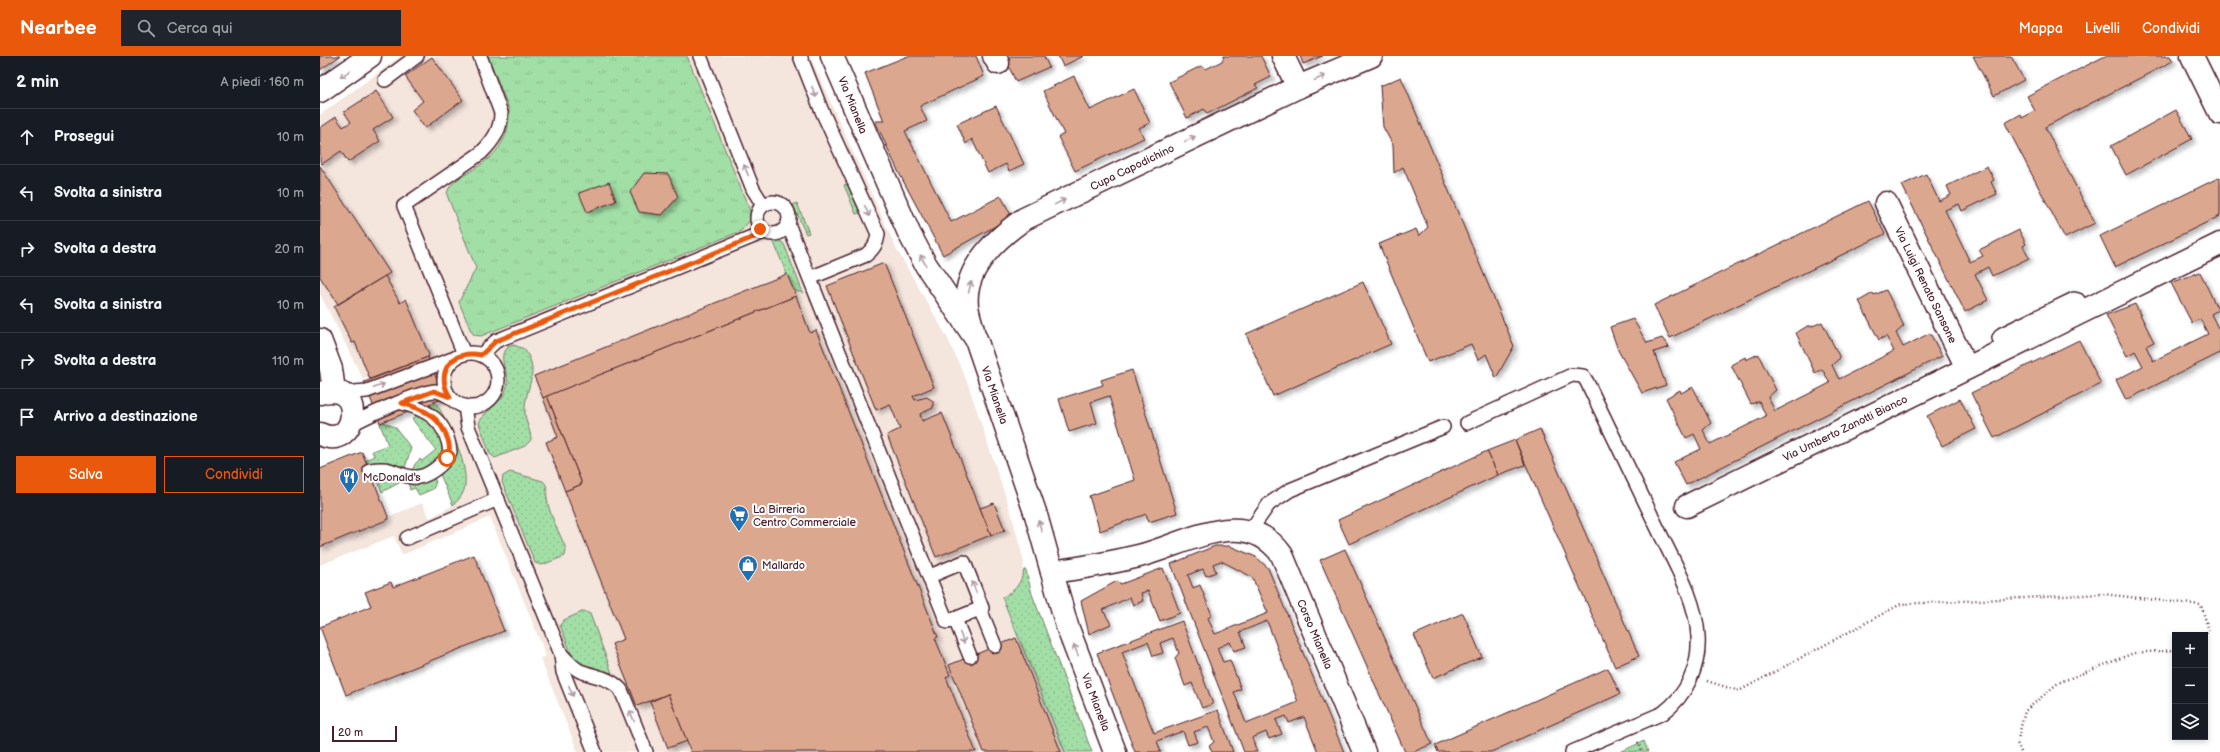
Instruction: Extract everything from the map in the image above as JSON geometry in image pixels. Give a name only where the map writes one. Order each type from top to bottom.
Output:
[{"type":"street","points":[[320,92],[370,56]]},
{"type":"street","points":[[1283,56],[1298,87]]},
{"type":"street","name":"Cupa Capodichino","points":[[976,339],[967,306],[969,287],[976,269],[984,257],[1004,234],[1024,219],[1298,87],[1371,56]]},
{"type":"street","points":[[2192,56],[2220,113]]},
{"type":"street","name":"Via Mianella","points":[[834,57],[909,233],[926,265],[976,339],[1036,515],[1067,626],[1115,752]]},
{"type":"street","name":"Via Luigi Renato Sansone","points":[[1886,203],[1967,368]]},
{"type":"street","name":"Via Umberto Zanotti Bianco","points":[[1687,506],[2220,244]]},
{"type":"street","points":[[320,340],[331,369],[332,392],[347,398],[353,412],[349,426],[338,435],[321,435]]},
{"type":"street","name":"Corso Mianella","points":[[1052,572],[1096,566],[1141,556],[1216,531],[1250,531],[1260,534],[1268,539],[1282,556],[1364,752]]},
{"type":"lane","points":[[385,80],[417,56]]},
{"type":"lane","points":[[459,356],[404,206],[481,153],[491,143],[497,132],[501,123],[501,113],[480,56]]},
{"type":"lane","points":[[700,56],[753,189],[763,205]]},
{"type":"lane","points":[[800,56],[821,109],[878,234],[878,241],[866,256],[810,278]]},
{"type":"lane","points":[[788,224],[779,233],[774,235],[764,232],[757,224],[757,214],[763,205],[774,202],[784,206],[789,216],[788,224],[930,576],[947,622],[980,609]]},
{"type":"lane","points":[[332,392],[366,391],[459,356],[481,355],[496,341],[764,232]]},
{"type":"lane","points":[[459,356],[449,364],[444,377],[446,390],[450,397],[456,403],[465,406],[482,404],[494,393],[497,385],[494,367],[481,355]]},
{"type":"lane","points":[[1467,423],[1572,375],[1579,375],[1585,379],[1689,596],[1698,637],[1697,661],[1691,676],[1675,704],[1663,713],[1572,752]]},
{"type":"lane","points":[[349,426],[375,413],[434,391],[450,397]]},
{"type":"lane","points":[[370,470],[386,468],[414,477],[434,470],[441,464],[450,452],[446,436],[437,420],[426,411],[402,403]]},
{"type":"lane","points":[[465,406],[468,427],[561,654],[563,672],[595,752]]},
{"type":"lane","points":[[1250,531],[1269,504],[1290,490],[1443,427]]},
{"type":"lane","points":[[407,538],[498,499]]},
{"type":"lane","points":[[930,576],[964,562],[982,608],[980,609],[995,646]]},
{"type":"lane","points":[[955,619],[970,656]]},
{"type":"lane","points":[[561,654],[579,671],[610,680],[617,684],[622,690],[646,752]]},
{"type":"path","points":[[1691,676],[1739,691],[1901,604],[2103,594],[2201,605],[2209,631],[2208,632]]},
{"type":"path","points":[[2021,752],[2017,743],[2025,711],[2058,683],[2134,654],[2172,650]]},
{"type":"shaded area","name":"La Birreria Centro Commerciale","points":[[401,56],[810,56],[897,250],[947,337],[968,384],[1012,516],[1024,562],[1022,579],[1010,594],[1002,597],[1065,752],[578,752],[540,658],[546,656],[490,517],[402,555],[394,536],[320,565],[320,547],[388,520],[388,517],[422,503],[430,518],[453,505],[465,483],[461,460],[451,428],[435,402],[420,361],[370,379],[369,377],[363,379],[320,294],[320,115]]},
{"type":"green space","points":[[488,56],[687,56],[750,211],[750,220],[741,231],[481,336],[474,335],[459,302],[476,268],[447,195],[450,187],[480,166],[501,145],[507,129],[509,109]]},
{"type":"green space","points":[[847,184],[860,213],[856,214],[844,185]]},
{"type":"green space","points":[[797,203],[809,233],[806,234],[793,205]]},
{"type":"green space","points":[[773,240],[780,241],[784,244],[803,293],[793,290]]},
{"type":"green space","points":[[514,345],[524,349],[532,365],[531,380],[525,403],[526,419],[531,440],[525,446],[495,458],[490,454],[479,423],[485,414],[498,403],[505,393],[508,383],[507,374],[503,363],[503,354],[508,347]]},
{"type":"green space","points":[[435,402],[452,432],[464,470],[464,490],[460,498],[453,505],[439,472],[453,463],[455,448],[450,432],[442,417],[430,406]]},
{"type":"green space","points":[[418,415],[423,416],[437,430],[443,449],[438,457],[426,467],[412,471],[415,464],[420,459],[422,461],[436,450],[412,419]]},
{"type":"green space","points":[[384,422],[396,428],[411,448],[405,468],[389,462],[368,466],[366,460],[374,456],[372,451],[388,445],[380,424]]},
{"type":"green space","points":[[510,472],[543,481],[545,483],[547,487],[548,504],[566,549],[565,556],[542,565],[535,563],[502,482],[503,476]]},
{"type":"green space","points":[[384,474],[401,479],[399,483],[382,492],[378,481],[375,482],[372,475]]},
{"type":"green space","points":[[433,476],[436,482],[433,489],[419,495],[415,488],[410,490],[408,482]]},
{"type":"green space","points":[[1024,570],[1026,570],[1032,594],[1092,752],[1065,752],[1002,597],[1014,590],[1021,579]]},
{"type":"green space","points":[[584,611],[590,614],[612,673],[579,664],[573,658],[560,625],[564,620]]},
{"type":"green space","points":[[1644,741],[1648,752],[1620,752]]},
{"type":"building","points":[[320,56],[340,56],[320,70]]},
{"type":"building","points":[[908,56],[976,56],[984,76],[920,106],[927,121],[905,131],[951,222],[1001,196],[1012,217],[943,255],[899,173],[875,121],[884,121],[865,73]]},
{"type":"building","points":[[1004,56],[1044,56],[1049,67],[1016,82]]},
{"type":"building","points":[[1058,56],[1084,56],[1063,66]]},
{"type":"building","points":[[1224,56],[1261,56],[1271,77],[1255,85],[1258,88],[1207,114],[1204,109],[1187,118],[1169,82],[1201,66],[1206,69],[1222,61]]},
{"type":"building","points":[[1300,56],[1323,56],[1303,64]]},
{"type":"building","points":[[1973,56],[2011,56],[2024,80],[1994,96]]},
{"type":"building","points":[[2105,56],[2170,56],[2173,61],[2045,127],[2095,223],[2065,238],[2005,123],[2021,114],[2022,118],[2035,111],[2027,96]]},
{"type":"building","points":[[432,57],[463,100],[425,128],[412,110],[423,101],[405,76]]},
{"type":"building","points":[[1074,76],[1090,110],[1134,89],[1150,123],[1139,128],[1144,138],[1075,171],[1058,137],[1064,134],[1043,91]]},
{"type":"building","points":[[1401,77],[1514,346],[1496,378],[1486,354],[1478,360],[1471,344],[1428,362],[1379,244],[1416,229],[1419,236],[1428,227],[1403,167],[1394,173],[1393,145],[1383,127],[1380,86]]},
{"type":"building","points":[[376,91],[393,117],[373,130],[380,141],[348,162],[341,151],[322,164],[320,161],[320,128],[336,117],[343,127],[351,122],[344,112]]},
{"type":"building","points":[[996,106],[1024,164],[1009,171],[1006,164],[988,173],[972,139],[966,144],[957,124]]},
{"type":"building","points":[[2176,110],[2192,139],[2126,175],[2111,146]]},
{"type":"building","points":[[320,166],[390,273],[338,304],[320,277]]},
{"type":"building","points":[[1987,166],[1994,180],[1991,182],[1997,194],[1962,211],[1959,204],[1945,210],[1970,262],[1983,256],[1979,250],[2019,230],[2026,244],[2023,246],[2029,258],[1992,276],[1988,267],[1975,274],[1988,300],[1965,312],[1902,185],[1926,174],[1939,201],[1951,195],[1947,186]]},
{"type":"building","points":[[644,173],[668,174],[678,197],[662,215],[639,212],[630,192]]},
{"type":"building","points":[[2220,177],[2220,216],[2115,267],[2100,236]]},
{"type":"building","points":[[609,182],[616,201],[587,212],[579,193]]},
{"type":"building","points":[[1868,201],[1885,234],[1670,338],[1654,305]]},
{"type":"building","points":[[884,263],[934,387],[913,396],[915,400],[927,397],[933,401],[933,408],[920,414],[922,421],[942,413],[991,535],[936,557],[887,435],[900,429],[890,404],[876,410],[827,286]]},
{"type":"building","points":[[2200,272],[2218,310],[2211,314],[2218,328],[2220,327],[2220,353],[2126,400],[2116,380],[2143,366],[2135,351],[2127,356],[2106,315],[2135,304],[2154,342],[2146,346],[2153,361],[2208,334],[2200,319],[2192,323],[2171,283]]},
{"type":"building","points":[[787,274],[796,296],[543,398],[534,376]]},
{"type":"building","points":[[385,276],[400,303],[406,299],[429,355],[428,357],[370,379],[355,342],[352,343],[334,307]]},
{"type":"building","points":[[1363,282],[1391,344],[1273,396],[1246,334]]},
{"type":"building","points":[[1886,290],[1904,326],[1896,333],[1903,347],[1930,333],[1942,356],[1686,485],[1674,462],[1701,449],[1694,434],[1686,438],[1666,398],[1680,390],[1681,393],[1693,387],[1711,423],[1703,430],[1710,444],[1766,416],[1759,401],[1751,404],[1731,365],[1745,357],[1746,360],[1758,354],[1776,390],[1768,397],[1775,411],[1830,383],[1822,369],[1815,373],[1796,333],[1809,325],[1810,327],[1822,322],[1840,358],[1832,365],[1839,379],[1894,351],[1886,336],[1879,340],[1859,301],[1873,293],[1874,295]]},
{"type":"building","name":"La Birreria Centro Commerciale","points":[[796,296],[810,333],[816,330],[938,637],[935,638],[950,675],[946,677],[976,752],[691,752],[668,694],[637,706],[612,644],[624,639],[565,491],[582,484],[547,396]]},
{"type":"building","points":[[1633,319],[1647,343],[1662,338],[1669,347],[1654,352],[1666,385],[1642,393],[1618,350],[1610,327]]},
{"type":"building","points":[[2079,340],[2101,384],[1994,438],[1971,393]]},
{"type":"building","points":[[428,357],[444,398],[380,423],[364,382]]},
{"type":"building","points":[[1132,370],[1177,513],[1149,522],[1146,514],[1100,531],[1089,496],[1135,480],[1109,396],[1091,402],[1097,423],[1069,432],[1059,399],[1103,385],[1101,380]]},
{"type":"building","points":[[547,396],[582,484],[565,491],[546,442],[558,437],[543,398]]},
{"type":"building","points":[[1960,399],[1976,429],[1942,446],[1927,416]]},
{"type":"building","points":[[1540,429],[1639,656],[1615,667],[1515,440]]},
{"type":"building","points":[[1515,440],[1525,465],[1498,475],[1487,451]]},
{"type":"building","points":[[1487,451],[1498,475],[1349,544],[1338,520]]},
{"type":"building","name":"McDonald's","points":[[362,452],[389,519],[320,547],[320,469]]},
{"type":"building","points":[[994,503],[1005,530],[991,535],[980,508]]},
{"type":"building","points":[[1215,546],[1230,546],[1256,557],[1268,568],[1344,752],[1318,752],[1304,717],[1289,723],[1286,716],[1276,720],[1282,734],[1269,739],[1266,732],[1252,738],[1257,752],[1244,752],[1171,564]],"holes":[[[1221,561],[1252,577],[1268,613],[1215,634],[1208,618],[1212,615],[1200,585],[1193,588],[1188,575],[1203,569],[1206,576],[1216,572],[1213,564]],[[1267,621],[1298,702],[1246,723],[1234,692],[1241,689],[1230,660],[1223,662],[1217,648],[1230,642],[1234,651],[1246,647],[1240,632]]]},
{"type":"building","points":[[1345,549],[1432,744],[1413,752],[1405,752],[1320,560]]},
{"type":"building","points":[[474,555],[504,631],[346,695],[320,627],[371,606],[365,592],[391,582],[393,587]]},
{"type":"building","points":[[1163,568],[1180,613],[1160,621],[1148,591],[1141,593],[1143,601],[1133,605],[1130,597],[1103,610],[1111,624],[1089,634],[1081,601],[1117,581],[1121,584]]},
{"type":"building","points":[[1463,613],[1482,657],[1433,678],[1414,635]]},
{"type":"building","points":[[1182,621],[1213,704],[1202,708],[1192,683],[1185,686],[1175,658],[1179,653],[1173,638],[1160,643],[1163,653],[1153,656],[1148,642],[1122,652],[1154,733],[1218,710],[1233,752],[1212,752],[1209,746],[1214,742],[1208,727],[1194,732],[1198,742],[1188,745],[1183,731],[1157,741],[1161,752],[1135,752],[1097,653]]},
{"type":"building","points":[[1016,638],[1061,752],[984,752],[949,665]]},
{"type":"building","points":[[1608,668],[1620,694],[1491,752],[1438,752],[1435,745]]},
{"type":"building","points":[[668,694],[687,741],[668,748],[650,702]]},
{"type":"place","name":"McDonald's","points":[[349,494]]},
{"type":"place","name":"La Birreria Centro Commerciale","points":[[739,532]]},
{"type":"place","name":"Mallardo","points":[[748,582]]},
{"type":"route","points":[[447,458],[450,452],[449,444],[442,426],[426,411],[415,406],[402,403],[434,391],[450,397],[446,390],[444,381],[445,372],[449,364],[455,358],[464,354],[473,353],[481,355],[496,341],[759,235],[764,232],[760,229]]}]
